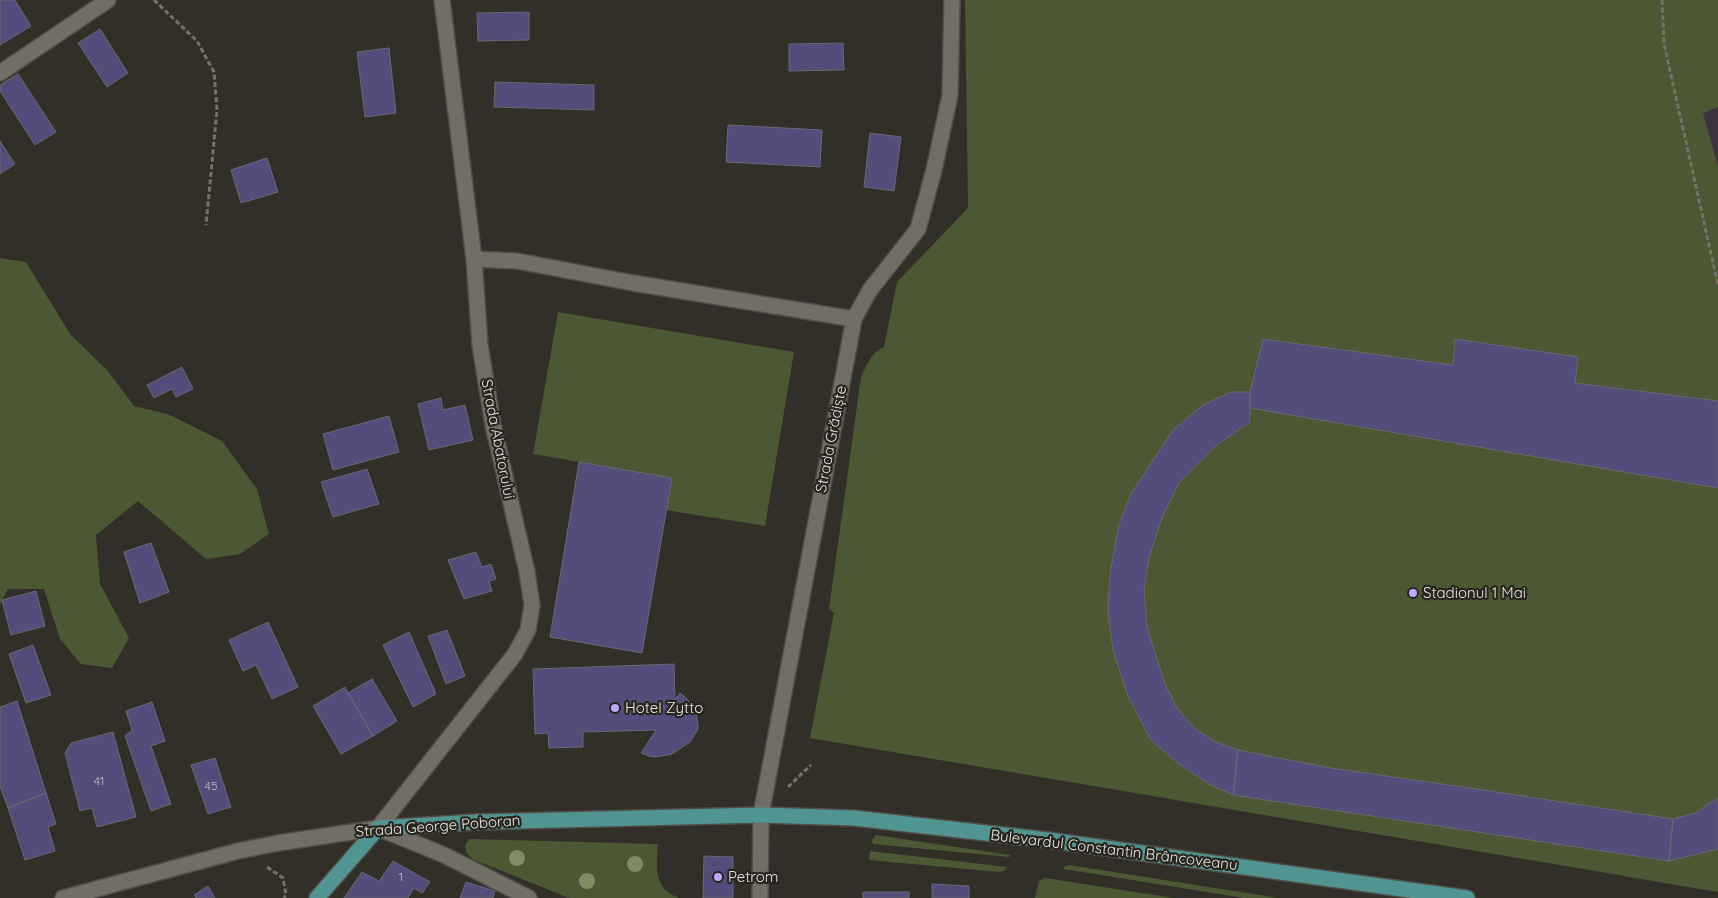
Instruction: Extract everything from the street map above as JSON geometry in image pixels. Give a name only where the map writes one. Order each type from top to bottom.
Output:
[{"type":"main road","name":"Strada George Poboran","points":[[378,828],[476,822],[761,815]]},
{"type":"main road","name":"Bulevardul Constantin Brâncoveanu","points":[[761,815],[854,818],[1038,839],[1467,898]]},
{"type":"main road","points":[[317,898],[378,828]]},
{"type":"main road","points":[[1381,886],[1391,898]]},
{"type":"street","points":[[0,73],[108,0]]},
{"type":"street","name":"Strada Abatorului","points":[[378,828],[515,654],[528,630],[532,605],[527,572],[493,425],[480,345],[474,259],[442,0]]},
{"type":"street","name":"Strada Grădiște","points":[[760,898],[761,815],[854,320],[870,290],[918,229],[934,170],[950,95],[952,0]]},
{"type":"street","points":[[474,259],[517,262],[854,320]]},
{"type":"street","points":[[378,828],[444,855],[529,898]]},
{"type":"street","name":"Strada George Poboran","points":[[63,898],[238,851],[378,828]]},
{"type":"path","points":[[154,0],[197,41],[214,72],[217,110],[206,225]]},
{"type":"path","points":[[1662,0],[1664,44],[1718,285]]},
{"type":"path","points":[[266,866],[283,878],[286,895],[284,898]]},
{"type":"shaded area","points":[[1718,107],[1718,166],[1702,113]]},
{"type":"green space","points":[[965,0],[1718,0],[1718,107],[1703,113],[1718,166],[1718,892],[810,738],[834,613],[829,609],[861,377],[867,364],[876,352],[884,347],[897,282],[968,208]]},
{"type":"green space","points":[[0,258],[26,262],[70,334],[107,370],[134,406],[170,415],[222,441],[257,489],[269,534],[240,554],[206,559],[138,501],[96,535],[100,584],[129,638],[112,668],[81,664],[60,639],[44,589],[8,589],[0,604]]},
{"type":"green space","points":[[558,312],[794,352],[765,526],[666,510],[672,478],[533,454]]},
{"type":"green space","points":[[876,835],[1010,855],[1009,857],[873,844],[872,840]]},
{"type":"green space","points":[[469,839],[658,844],[658,876],[665,889],[680,898],[569,898],[472,859],[466,852],[465,845]]},
{"type":"green space","points":[[870,851],[1007,867],[999,872],[869,860]]},
{"type":"green space","points":[[1069,865],[1278,898],[1244,898],[1063,868]]},
{"type":"green space","points":[[1045,878],[1174,898],[1035,898],[1039,881]]},
{"type":"building","points":[[0,0],[15,0],[31,26],[0,45]]},
{"type":"building","points":[[529,12],[529,40],[478,41],[477,13]]},
{"type":"building","points":[[100,29],[128,73],[107,87],[78,43]]},
{"type":"building","points":[[843,43],[844,70],[789,71],[789,44]]},
{"type":"building","points":[[389,48],[396,113],[365,117],[357,52]]},
{"type":"building","points":[[18,74],[56,132],[35,145],[0,91],[0,85]]},
{"type":"building","points":[[495,82],[594,85],[594,110],[494,107]]},
{"type":"building","points":[[728,125],[822,130],[820,167],[726,162]]},
{"type":"building","points":[[870,133],[901,137],[894,191],[864,187]]},
{"type":"building","points":[[0,141],[15,164],[0,174]]},
{"type":"building","points":[[267,158],[278,192],[241,203],[231,170]]},
{"type":"building","points":[[1263,339],[1453,365],[1455,339],[1578,357],[1575,383],[1718,401],[1718,488],[1250,408],[1250,392]]},
{"type":"building","points":[[182,367],[193,389],[176,397],[172,389],[154,398],[147,385]]},
{"type":"building","points":[[1231,392],[1250,392],[1250,422],[1218,444],[1179,483],[1162,518],[1149,558],[1144,589],[1147,627],[1165,684],[1177,708],[1195,729],[1216,742],[1238,750],[1233,795],[1209,784],[1179,764],[1151,740],[1128,696],[1113,650],[1108,612],[1110,574],[1119,524],[1131,494],[1173,430],[1203,405]]},
{"type":"building","points":[[441,398],[443,410],[465,405],[473,440],[429,450],[418,404]]},
{"type":"building","points":[[389,416],[399,452],[333,470],[323,434]]},
{"type":"building","points":[[579,462],[672,478],[642,653],[550,637]]},
{"type":"building","points":[[367,469],[379,504],[333,517],[321,482]]},
{"type":"building","points":[[151,543],[169,592],[140,603],[124,552]]},
{"type":"building","points":[[476,552],[482,567],[491,564],[496,579],[489,581],[492,591],[464,599],[448,560]]},
{"type":"building","points":[[36,591],[45,626],[11,635],[2,600]]},
{"type":"building","points":[[268,622],[298,687],[272,699],[256,665],[243,671],[229,640]]},
{"type":"building","points":[[447,630],[465,676],[446,684],[428,636]]},
{"type":"building","points":[[409,632],[436,694],[413,707],[383,645]]},
{"type":"building","points":[[33,645],[51,695],[26,703],[9,654]]},
{"type":"building","name":"Hotel Zytto","points":[[674,664],[675,700],[680,693],[695,706],[698,729],[690,742],[672,754],[655,757],[641,753],[656,730],[583,732],[583,747],[549,748],[548,733],[535,734],[533,669]]},
{"type":"building","points":[[372,679],[397,721],[373,736],[348,693]]},
{"type":"building","points":[[345,687],[373,736],[341,754],[313,706]]},
{"type":"building","points":[[17,701],[46,793],[8,808],[0,786],[0,707]]},
{"type":"building","points":[[152,702],[165,741],[151,746],[171,804],[151,811],[125,736],[132,730],[126,711]]},
{"type":"building","points":[[113,732],[136,817],[97,827],[92,808],[80,811],[65,753],[71,743]]},
{"type":"building","points":[[1238,750],[1331,768],[1673,819],[1669,861],[1233,795]]},
{"type":"building","points":[[215,758],[231,807],[208,814],[191,765]]},
{"type":"building","points":[[46,793],[56,824],[48,827],[55,851],[25,860],[8,808]]},
{"type":"building","points":[[1718,798],[1718,849],[1669,861],[1673,819],[1695,813]]},
{"type":"building","name":"Petrom","points":[[704,856],[733,857],[733,898],[703,898]]},
{"type":"building","points":[[393,861],[430,882],[422,893],[414,888],[408,898],[344,898],[362,872],[379,881]]},
{"type":"building","points":[[466,882],[495,891],[493,898],[460,898]]},
{"type":"building","points":[[932,884],[969,886],[969,898],[932,898]]},
{"type":"building","points":[[208,886],[215,898],[196,898],[194,895]]},
{"type":"building","points":[[863,892],[909,892],[909,898],[863,898]]},
{"type":"place","name":"Stadionul 1 Mai","points":[[1413,593]]},
{"type":"place","name":"Hotel Zytto","points":[[615,708]]},
{"type":"place","name":"Petrom","points":[[718,877]]}]
